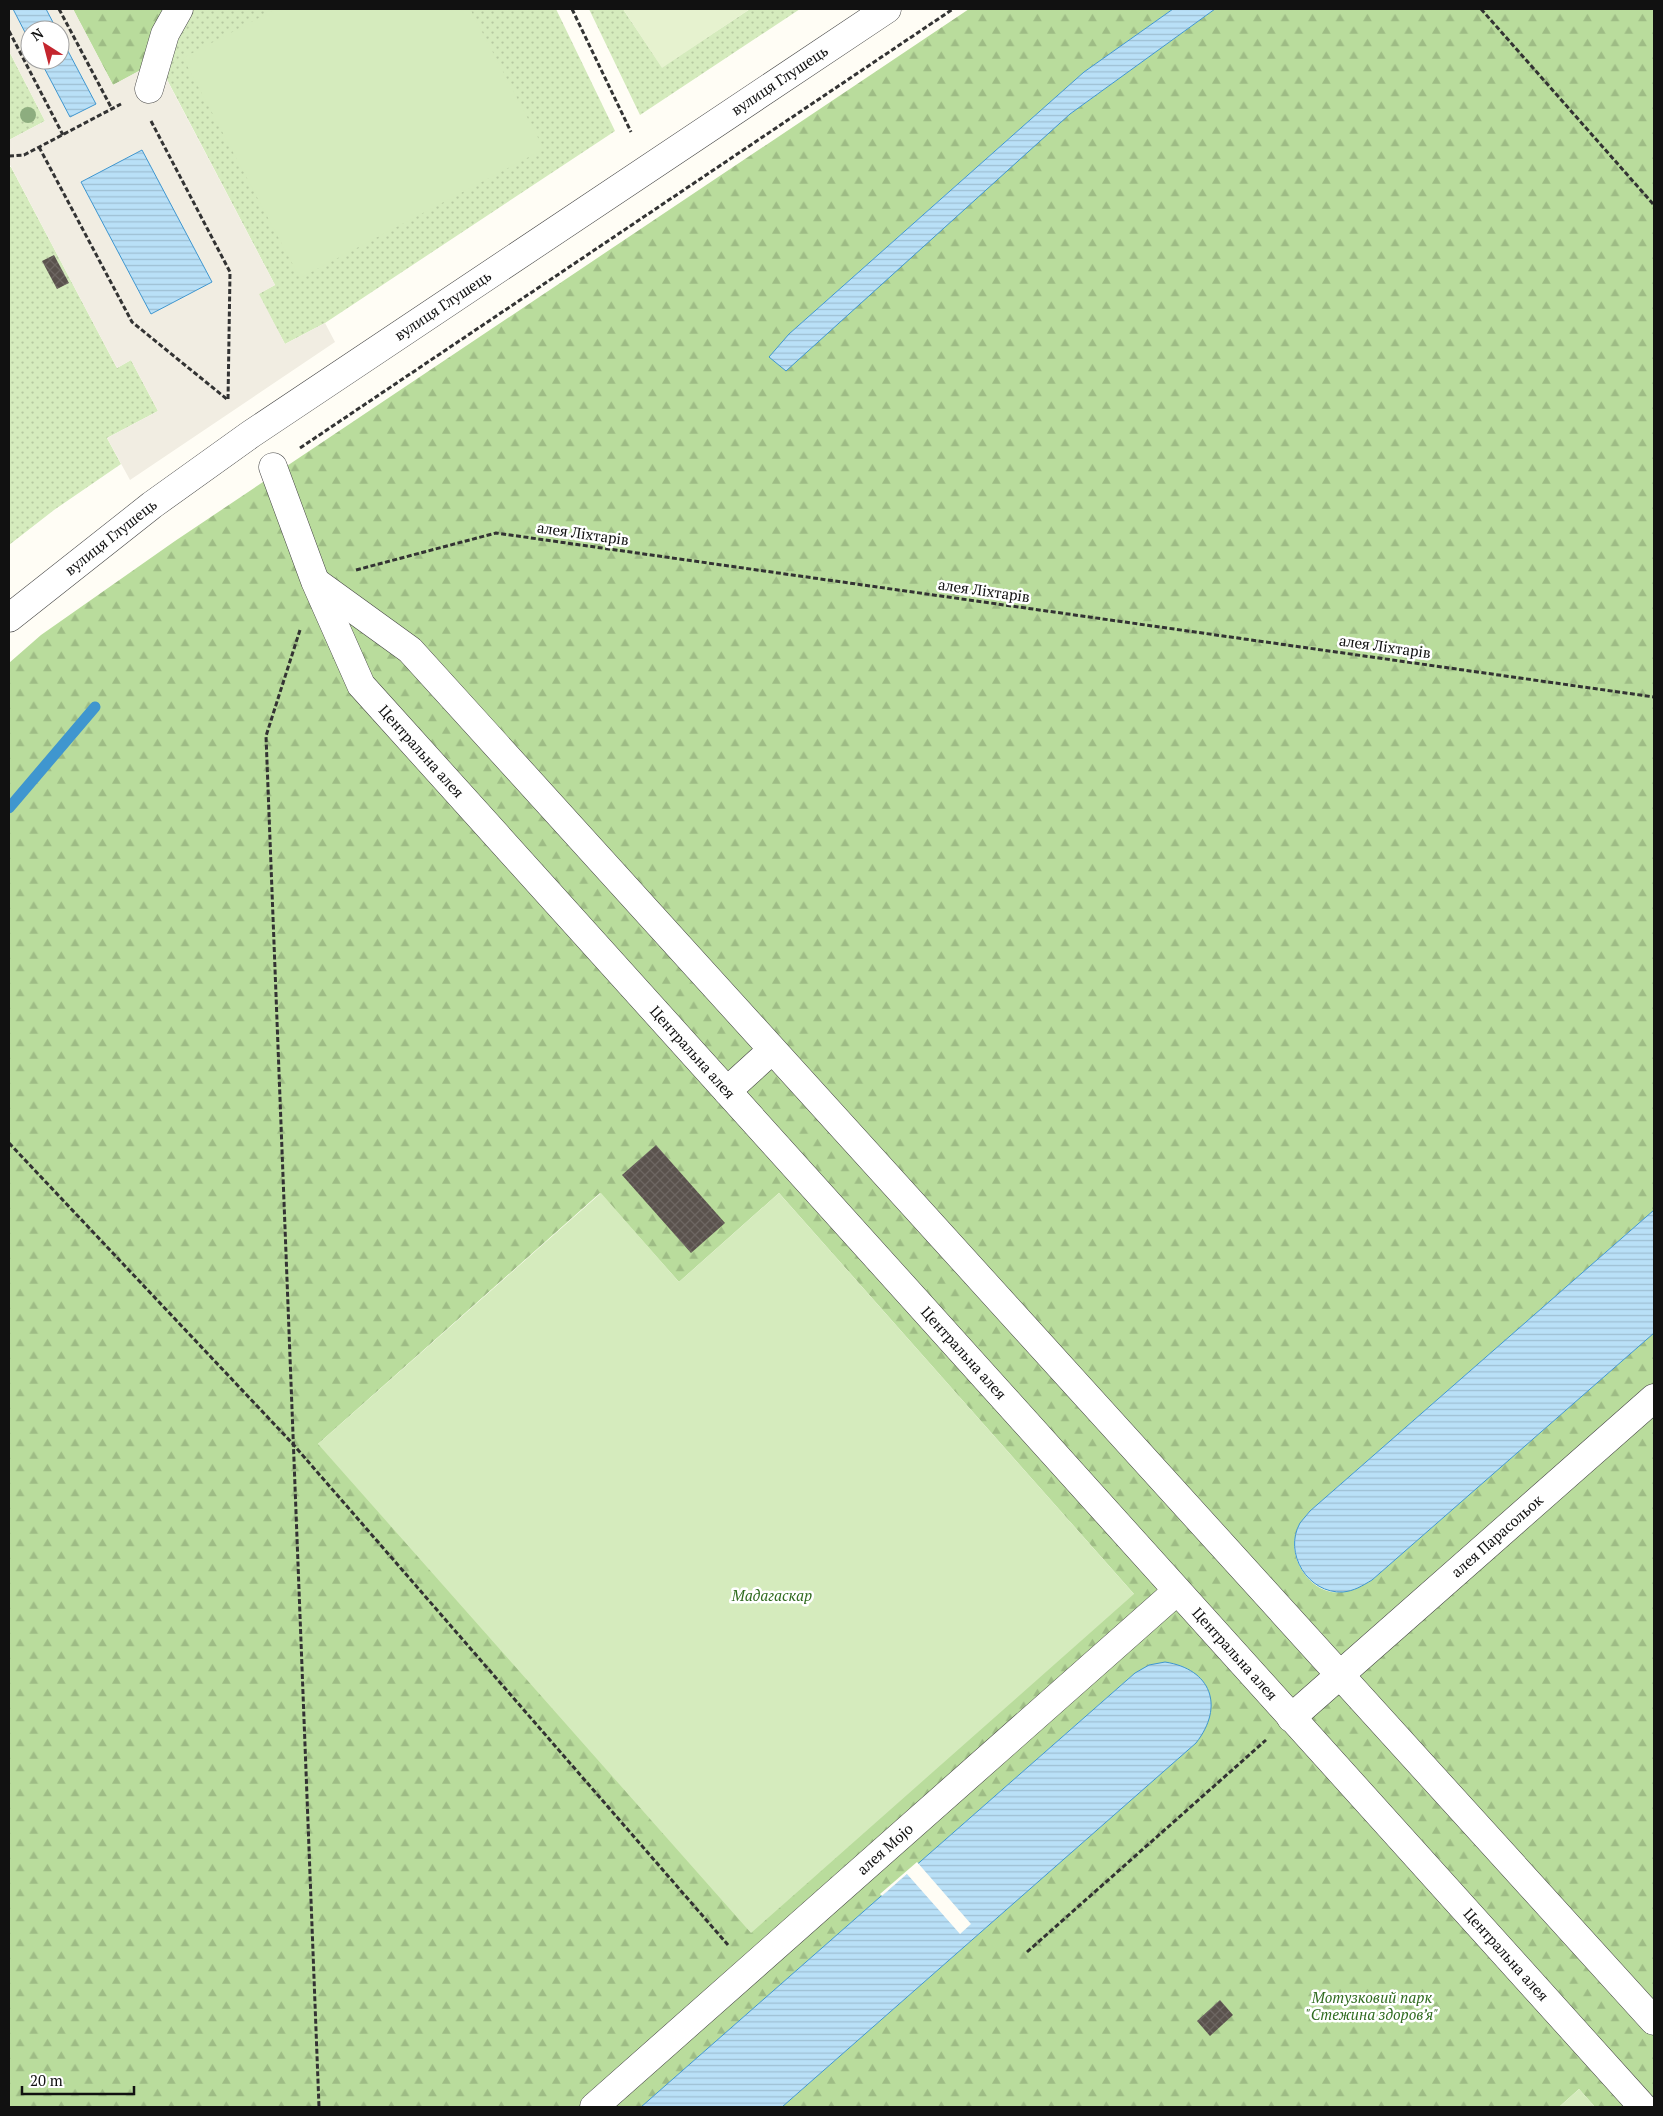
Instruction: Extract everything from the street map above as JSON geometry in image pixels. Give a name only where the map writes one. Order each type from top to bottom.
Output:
[{"type":"street","points":[[143,92],[165,34],[178,9]]},
{"type":"street","name":"вулиця Глушець","points":[[9,618],[152,505],[251,434],[887,9]]},
{"type":"street","name":"Центральна алея","points":[[273,466],[315,581],[360,685],[1643,2107]]},
{"type":"street","points":[[315,581],[410,650],[1654,2021]]},
{"type":"street","points":[[726,1092],[772,1050]]},
{"type":"street","name":"алея Парасольок","points":[[1291,1718],[1654,1398]]},
{"type":"street","name":"алея Mojo","points":[[594,2107],[1177,1591]]},
{"type":"path","points":[[59,9],[112,109]]},
{"type":"path","points":[[572,9],[631,132]]},
{"type":"path","points":[[273,466],[953,9]]},
{"type":"path","points":[[1481,9],[1654,205]]},
{"type":"path","points":[[9,31],[63,135]]},
{"type":"path","points":[[9,156],[24,155],[39,147],[63,135],[143,92],[230,272],[228,401],[132,322],[39,147]]},
{"type":"path","name":"алея Ліхтарів","points":[[315,581],[496,533],[1654,697]]},
{"type":"path","points":[[315,581],[266,736],[319,2107]]},
{"type":"path","points":[[9,1143],[292,1443],[750,1970]]},
{"type":"path","points":[[1027,1952],[1291,1718]]},
{"type":"green space","points":[[73,9],[170,9],[147,67],[113,85]]},
{"type":"green space","points":[[188,9],[556,9],[615,131],[325,323],[285,344],[258,294],[275,285],[162,70]]},
{"type":"green space","points":[[276,9],[470,9],[544,149],[300,278],[183,58]]},
{"type":"green space","points":[[589,9],[623,9],[662,67],[750,9],[800,9],[640,115]]},
{"type":"green space","points":[[623,9],[750,9],[662,68]]},
{"type":"green space","name":"Мотузковий парк \"Стежина здоров’я\"","points":[[969,9],[1173,9],[1084,72],[789,334],[1070,114],[1215,9],[1654,9],[1654,1210],[1310,1511],[1297,1530],[1294,1548],[1296,1558],[1306,1576],[1322,1589],[1342,1592],[1372,1580],[1654,1333],[1654,2107],[1595,2107],[1579,2089],[1559,2107],[782,2107],[1196,1743],[1135,1673],[641,2107],[9,2107],[9,663],[41,635],[175,541]],"holes":[[[600,1193],[679,1282],[779,1193],[1134,1594],[318,1444]]]},
{"type":"green space","points":[[9,51],[45,121],[9,140]]},
{"type":"green space","points":[[9,167],[11,167],[117,368],[131,360],[158,411],[107,438],[121,464],[54,510],[9,545]]},
{"type":"green space","name":"Мадагаскар","points":[[601,1193],[679,1282],[779,1193],[1134,1594],[751,1933],[318,1444]]},
{"type":"green space","points":[[1579,2089],[1595,2107],[1559,2107]]},
{"type":"shaded area","points":[[9,9],[13,9],[20,23],[20,70],[45,70],[70,117],[96,103],[70,55],[70,20],[52,20],[46,9],[73,9],[113,85],[157,61],[275,285],[259,294],[285,344],[325,323],[335,342],[130,480],[107,438],[158,411],[131,360],[117,368],[9,163],[9,140],[45,121],[9,51]]},
{"type":"water","points":[[13,9],[46,9],[52,20],[20,20],[20,23]]},
{"type":"water","points":[[1173,9],[1215,9],[1070,114],[786,371],[769,357],[789,334],[1084,72]]},
{"type":"water","points":[[70,55],[96,104],[70,117],[45,70],[70,70]]},
{"type":"water","points":[[142,150],[212,282],[151,314],[81,182]]},
{"type":"water","points":[[1654,1210],[1654,1333],[1372,1580],[1343,1592],[1330,1591],[1310,1579],[1302,1570],[1297,1559],[1295,1547],[1300,1523],[1310,1511]]},
{"type":"water","points":[[1165,1662],[1181,1666],[1193,1672],[1203,1681],[1209,1691],[1211,1703],[1210,1716],[1205,1729],[1196,1743],[782,2107],[641,2107],[1135,1673],[1149,1665]]},
{"type":"pier","points":[[917,1862],[971,1924],[960,1934],[907,1874],[882,1896],[880,1894]]},
{"type":"building","points":[[54,255],[69,283],[57,289],[42,261]]},
{"type":"building","points":[[656,1145],[725,1223],[691,1253],[622,1175]]},
{"type":"building","points":[[1220,2000],[1233,2015],[1210,2036],[1197,2021]]},
{"type":"waterway","points":[[9,808],[95,707]]}]
